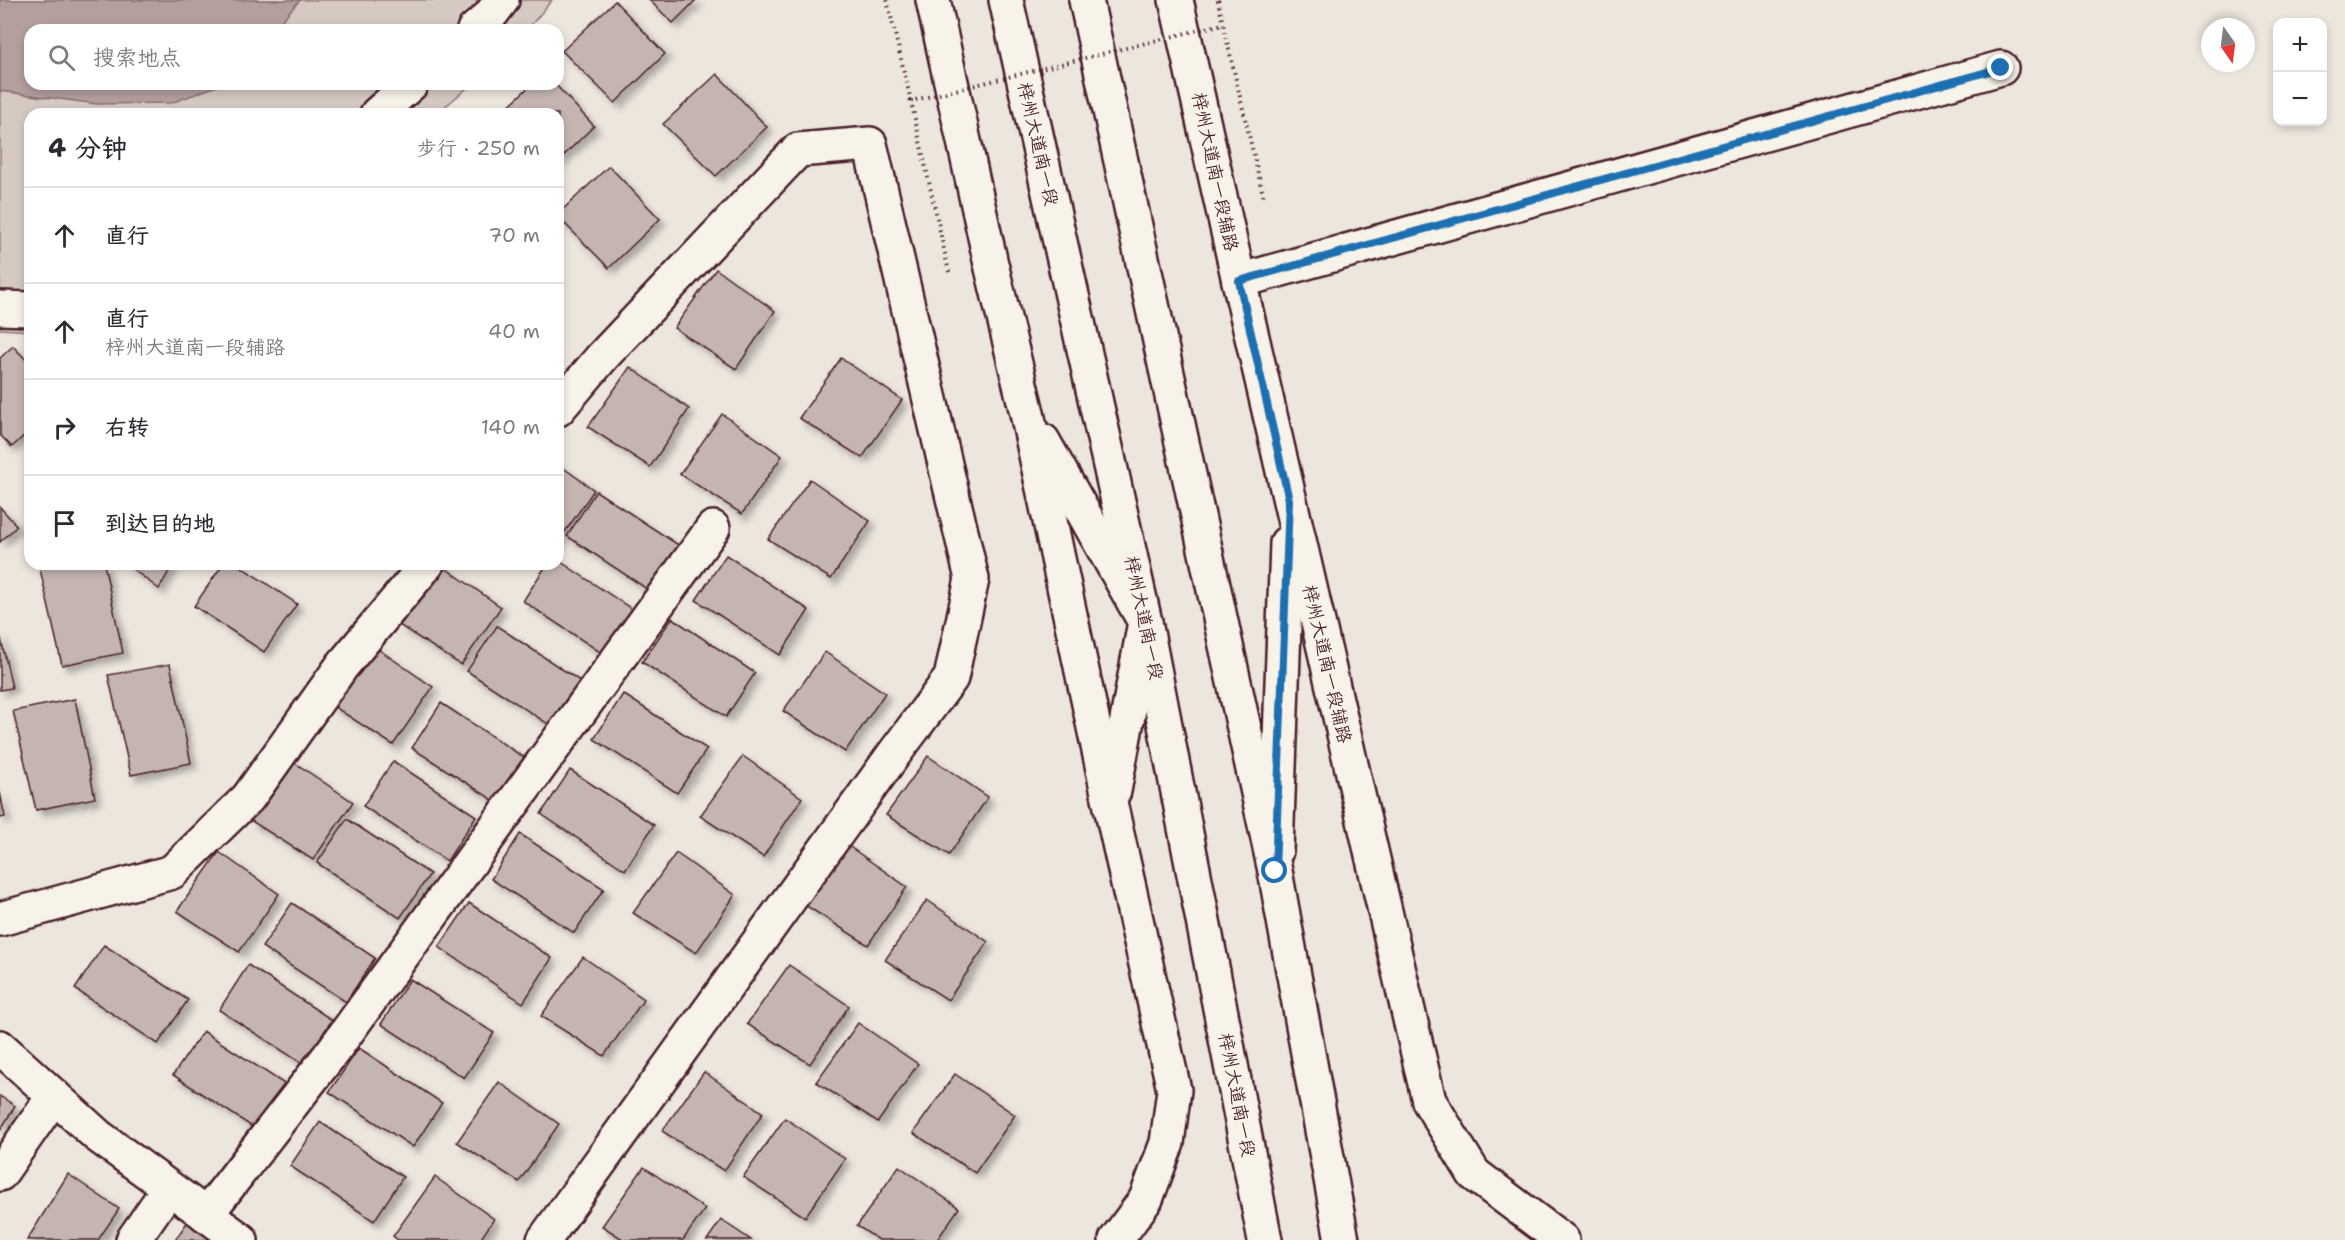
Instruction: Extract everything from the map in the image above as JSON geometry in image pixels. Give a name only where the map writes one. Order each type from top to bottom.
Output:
[{"type":"main road","points":[[481,24],[502,0]]},
{"type":"main road","points":[[933,0],[991,264],[1027,413],[1110,807],[1174,1090],[1167,1143],[1146,1199],[1116,1240]]},
{"type":"main road","name":"梓州大道南一段","points":[[1006,0],[1145,622],[1265,1240]]},
{"type":"main road","points":[[1086,0],[1275,871],[1342,1240]]},
{"type":"main road","name":"梓州大道南一段辅路","points":[[1176,0],[1289,500],[1429,1101],[1474,1174],[1562,1240]]},
{"type":"main road","points":[[1239,281],[2001,68]]},
{"type":"main road","points":[[384,108],[404,90]]},
{"type":"main road","points":[[544,1240],[886,764],[951,678],[972,579],[870,144],[798,150],[603,356],[564,402]]},
{"type":"main road","points":[[0,308],[24,309]]},
{"type":"main road","points":[[1027,413],[1145,622],[1110,807]]},
{"type":"main road","points":[[1275,871],[1289,500]]},
{"type":"main road","points":[[206,1215],[333,1051],[713,528]]},
{"type":"main road","points":[[0,920],[172,872],[248,798],[342,666],[423,570]]},
{"type":"main road","points":[[0,1047],[98,1136],[241,1240]]},
{"type":"main road","points":[[0,1174],[54,1096]]},
{"type":"main road","points":[[133,1240],[169,1188]]},
{"type":"path","points":[[887,0],[949,272]]},
{"type":"path","points":[[1218,0],[1264,199]]},
{"type":"path","points":[[911,101],[1223,24]]},
{"type":"shaded area","points":[[0,0],[552,0],[532,24],[24,24],[24,90],[465,90],[443,108],[24,108],[24,331],[0,329]]},
{"type":"shaded area","points":[[0,0],[300,0],[278,24],[24,24],[24,90],[206,90],[171,103],[97,104],[0,91]]},
{"type":"building","points":[[649,0],[696,0],[673,23]]},
{"type":"building","points":[[615,1],[665,54],[615,103],[564,53],[564,49]]},
{"type":"building","points":[[717,74],[767,127],[716,176],[663,124]]},
{"type":"building","points":[[526,90],[561,90],[594,126],[564,155],[564,108],[506,108]]},
{"type":"building","points":[[609,166],[660,219],[609,268],[564,223],[564,208]]},
{"type":"building","points":[[716,269],[775,311],[736,369],[674,328]]},
{"type":"building","points":[[13,346],[24,358],[24,436],[12,447],[0,435],[0,358]]},
{"type":"building","points":[[841,358],[902,400],[862,458],[799,418]]},
{"type":"building","points":[[630,367],[689,409],[650,467],[588,427]]},
{"type":"building","points":[[722,414],[782,456],[742,514],[680,474]]},
{"type":"building","points":[[564,468],[594,490],[564,533]]},
{"type":"building","points":[[810,479],[870,521],[831,579],[768,539]]},
{"type":"building","points":[[596,491],[680,546],[650,591],[567,536]]},
{"type":"building","points":[[0,507],[17,526],[0,542]]},
{"type":"building","points":[[726,555],[809,610],[780,655],[696,600]]},
{"type":"building","points":[[564,564],[636,612],[606,656],[523,601],[543,570],[564,570]]},
{"type":"building","points":[[40,570],[105,570],[123,653],[62,665]]},
{"type":"building","points":[[134,570],[170,570],[159,589]]},
{"type":"building","points":[[219,570],[246,570],[297,604],[264,652],[194,606]]},
{"type":"building","points":[[438,570],[448,570],[501,607],[461,665],[399,625]]},
{"type":"building","points":[[672,618],[755,673],[726,717],[642,662]]},
{"type":"building","points":[[497,626],[580,681],[551,726],[467,671]]},
{"type":"building","points":[[0,634],[12,688],[0,690]]},
{"type":"building","points":[[372,645],[433,687],[393,745],[330,704]]},
{"type":"building","points":[[825,652],[885,693],[845,752],[783,711]]},
{"type":"building","points":[[170,664],[191,763],[131,775],[108,675]]},
{"type":"building","points":[[623,694],[707,749],[677,793],[594,739]]},
{"type":"building","points":[[75,699],[95,798],[36,810],[13,711]]},
{"type":"building","points":[[441,703],[525,758],[496,802],[412,748]]},
{"type":"building","points":[[743,756],[802,798],[763,857],[700,816]]},
{"type":"building","points":[[928,756],[988,797],[949,855],[886,815]]},
{"type":"building","points":[[292,761],[353,802],[313,860],[250,820]]},
{"type":"building","points":[[393,761],[476,816],[447,861],[363,806]]},
{"type":"building","points":[[570,770],[654,825],[625,870],[541,814]]},
{"type":"building","points":[[0,792],[5,817],[0,818]]},
{"type":"building","points":[[347,819],[430,874],[400,918],[317,863]]},
{"type":"building","points":[[520,834],[604,889],[574,933],[491,879]]},
{"type":"building","points":[[847,845],[907,887],[868,945],[805,905]]},
{"type":"building","points":[[219,852],[279,894],[239,952],[177,911]]},
{"type":"building","points":[[676,853],[735,895],[696,953],[633,913]]},
{"type":"building","points":[[927,900],[988,942],[948,1000],[885,960]]},
{"type":"building","points":[[292,903],[375,958],[346,1002],[262,947]]},
{"type":"building","points":[[469,903],[552,958],[523,1003],[439,947]]},
{"type":"building","points":[[104,945],[188,1000],[158,1044],[75,989]]},
{"type":"building","points":[[583,957],[644,999],[604,1056],[541,1016]]},
{"type":"building","points":[[248,965],[332,1020],[303,1064],[219,1010]]},
{"type":"building","points":[[789,965],[849,1006],[810,1064],[747,1024]]},
{"type":"building","points":[[410,979],[494,1033],[464,1078],[381,1024]]},
{"type":"building","points":[[858,1023],[918,1064],[878,1122],[816,1082]]},
{"type":"building","points":[[203,1031],[286,1085],[257,1130],[173,1075]]},
{"type":"building","points":[[359,1048],[442,1103],[413,1147],[329,1092]]},
{"type":"building","points":[[704,1072],[763,1113],[724,1171],[662,1131]]},
{"type":"building","points":[[955,1074],[1015,1115],[975,1173],[913,1133]]},
{"type":"building","points":[[499,1082],[559,1124],[519,1182],[457,1142]]},
{"type":"building","points":[[0,1096],[15,1106],[0,1131]]},
{"type":"building","points":[[785,1118],[845,1159],[805,1217],[743,1177]]},
{"type":"building","points":[[320,1122],[403,1177],[374,1221],[290,1166]]},
{"type":"building","points":[[899,1166],[959,1208],[937,1240],[879,1240],[857,1226]]},
{"type":"building","points":[[644,1167],[705,1209],[683,1240],[624,1240],[602,1226]]},
{"type":"building","points":[[68,1174],[119,1209],[98,1240],[27,1240]]},
{"type":"building","points":[[435,1177],[494,1219],[480,1240],[398,1240],[393,1236]]},
{"type":"building","points":[[721,1220],[751,1240],[707,1240]]},
{"type":"building","points":[[188,1221],[215,1240],[175,1240]]},
{"type":"route","points":[[1275,871],[1289,500],[1239,281],[2001,68]]}]
